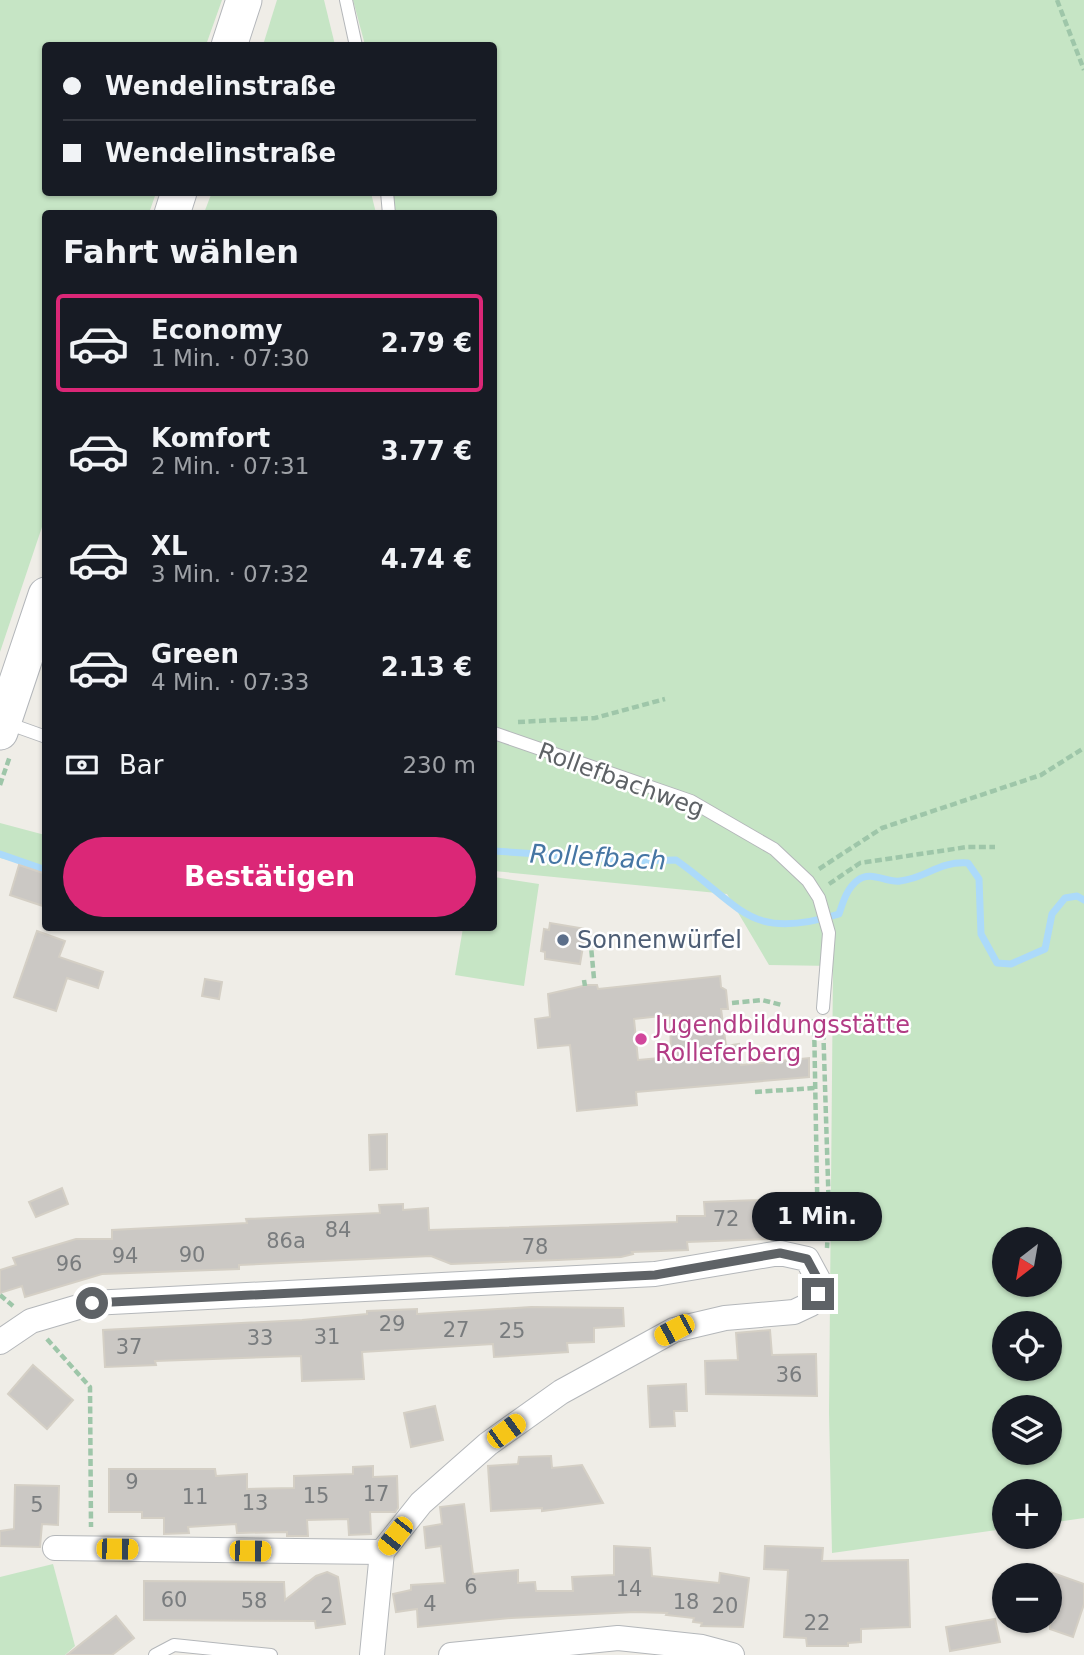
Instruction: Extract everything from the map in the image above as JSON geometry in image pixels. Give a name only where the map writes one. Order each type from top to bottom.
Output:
[{"type":"main road","points":[[230,42],[244,0]]},
{"type":"main road","points":[[2,727],[42,607]]},
{"type":"street","points":[[0,1342],[31,1321],[92,1303],[655,1275],[780,1253],[811,1264],[820,1283],[811,1304],[794,1312],[725,1318],[674,1330],[561,1392],[488,1444],[421,1503],[382,1552],[372,1655]]},
{"type":"street","points":[[55,1548],[382,1552]]},
{"type":"street","points":[[450,1655],[618,1638],[702,1647],[732,1655]]},
{"type":"lane","points":[[346,0],[355,42]]},
{"type":"lane","points":[[2,727],[42,736]]},
{"type":"lane","name":"Rollefbachweg","points":[[497,734],[691,801],[774,849],[808,881],[818,895],[829,933],[823,1007]]},
{"type":"lane","points":[[155,1655],[174,1645],[271,1655]]},
{"type":"path","points":[[1057,0],[1084,70]]},
{"type":"path","points":[[506,720],[595,718],[665,699]]},
{"type":"path","points":[[808,881],[821,866],[882,828],[1041,775],[1084,748]]},
{"type":"path","points":[[818,895],[860,863],[967,847],[995,847]]},
{"type":"path","points":[[585,945],[591,946],[594,979]]},
{"type":"path","points":[[732,1003],[762,1000],[782,1004]]},
{"type":"path","points":[[811,1264],[818,1247],[814,1017],[823,1007]]},
{"type":"path","points":[[811,1264],[828,1247],[830,1213],[823,1007]]},
{"type":"path","points":[[755,1092],[815,1088]]},
{"type":"path","points":[[31,1321],[90,1387],[91,1549]]},
{"type":"green space","points":[[0,0],[222,0],[207,42],[42,42],[42,196],[155,196],[150,210],[42,210],[42,527],[0,652]]},
{"type":"green space","points":[[277,0],[324,0],[334,42],[264,42]]},
{"type":"green space","points":[[353,0],[1084,0],[1084,1518],[1062,1521],[1062,1479],[992,1479],[992,1531],[832,1553],[829,1413],[833,966],[769,965],[727,894],[497,871],[497,210],[394,210],[392,196],[497,196],[497,42],[364,42]]},
{"type":"green space","points":[[210,196],[372,196],[375,210],[205,210]]},
{"type":"green space","points":[[0,823],[42,834],[42,868],[0,858]]},
{"type":"green space","points":[[497,877],[539,884],[524,986],[455,975],[462,931],[497,931]]},
{"type":"green space","points":[[53,1564],[75,1646],[65,1655],[0,1655],[0,1577]]},
{"type":"building","points":[[19,865],[42,873],[42,906],[10,895]]},
{"type":"building","name":"Sonnenwürfel","points":[[550,923],[586,929],[580,964],[545,959],[545,952],[541,951],[544,929],[549,930]]},
{"type":"building","points":[[37,931],[65,941],[59,957],[103,972],[98,988],[67,978],[56,1011],[14,997]]},
{"type":"building","points":[[720,976],[721,987],[726,990],[728,1009],[721,1009],[726,1046],[739,1044],[741,1065],[809,1058],[809,1077],[636,1092],[637,1105],[577,1111],[570,1045],[538,1048],[535,1019],[550,1017],[548,994],[587,985],[597,985],[598,989]],"holes":[[[670,1015],[671,1057],[638,1060],[634,1019]]]},
{"type":"building","points":[[205,979],[222,982],[219,999],[202,996]]},
{"type":"building","points":[[387,1134],[387,1169],[370,1170],[369,1135]]},
{"type":"building","points":[[62,1188],[68,1204],[36,1217],[29,1202]]},
{"type":"building","points":[[808,1193],[810,1232],[795,1233],[795,1238],[687,1242],[688,1250],[632,1252],[633,1254],[621,1257],[451,1264],[431,1256],[239,1265],[239,1269],[102,1274],[25,1297],[22,1286],[0,1293],[0,1270],[16,1265],[13,1258],[76,1239],[112,1239],[112,1230],[247,1223],[246,1219],[380,1213],[379,1205],[403,1204],[403,1210],[428,1208],[429,1230],[677,1222],[677,1216],[705,1216],[704,1202],[759,1200],[768,1198],[768,1194]]},
{"type":"building","points":[[531,1307],[623,1308],[624,1326],[594,1328],[594,1342],[567,1343],[568,1352],[494,1357],[493,1344],[362,1352],[364,1379],[302,1381],[301,1356],[155,1361],[156,1365],[105,1367],[103,1330],[302,1320],[367,1314],[367,1311],[417,1309],[417,1314]]},
{"type":"building","points":[[770,1330],[772,1355],[816,1354],[817,1396],[706,1394],[705,1361],[738,1360],[736,1333]]},
{"type":"building","points":[[33,1365],[73,1400],[47,1429],[8,1394]]},
{"type":"building","points":[[686,1384],[687,1411],[674,1411],[675,1426],[650,1427],[648,1386]]},
{"type":"building","points":[[435,1406],[443,1440],[411,1447],[404,1413]]},
{"type":"building","points":[[551,1456],[552,1468],[582,1465],[603,1503],[542,1511],[542,1508],[491,1511],[488,1466],[518,1464],[519,1457]]},
{"type":"building","points":[[373,1466],[373,1477],[397,1476],[398,1508],[395,1512],[370,1512],[371,1534],[349,1535],[348,1519],[307,1520],[308,1536],[287,1536],[287,1532],[237,1533],[236,1524],[188,1527],[189,1533],[164,1534],[164,1518],[142,1518],[142,1512],[109,1512],[109,1469],[215,1469],[216,1476],[247,1474],[247,1489],[294,1488],[294,1476],[353,1474],[353,1467]]},
{"type":"building","points":[[15,1485],[59,1486],[58,1525],[42,1524],[40,1547],[0,1546],[0,1531],[14,1529]]},
{"type":"building","points":[[464,1504],[473,1574],[518,1570],[518,1583],[535,1582],[536,1591],[573,1591],[572,1577],[614,1575],[614,1546],[650,1548],[652,1576],[719,1583],[720,1573],[749,1578],[743,1627],[701,1626],[702,1623],[693,1622],[694,1618],[666,1615],[667,1613],[635,1612],[511,1618],[418,1627],[417,1609],[396,1612],[393,1594],[411,1590],[411,1585],[445,1583],[441,1546],[426,1548],[424,1527],[442,1524],[440,1507]]},
{"type":"building","points":[[765,1546],[823,1548],[822,1561],[908,1560],[910,1627],[861,1629],[861,1642],[848,1643],[848,1646],[807,1646],[806,1638],[784,1637],[788,1570],[764,1569]]},
{"type":"building","points":[[327,1572],[338,1577],[345,1624],[316,1628],[315,1621],[144,1620],[144,1581],[284,1582],[285,1600],[316,1576]]},
{"type":"building","points":[[1062,1576],[1084,1584],[1084,1604],[1073,1637],[1062,1633]]},
{"type":"building","points":[[116,1616],[134,1638],[112,1655],[67,1655]]},
{"type":"building","points":[[992,1619],[992,1633],[998,1633],[1000,1642],[950,1651],[946,1627]]},
{"type":"waterway","name":"Rollefbach","points":[[497,851],[641,861],[676,860],[749,915],[766,922],[785,924],[809,922],[839,914],[848,891],[863,877],[900,881],[918,877],[940,867],[968,863],[979,879],[981,934],[997,963],[1011,964],[1045,949],[1052,914],[1065,898],[1077,896],[1084,900]]},
{"type":"waterway","name":"Rollefbach","points":[[0,854],[42,869]]},
{"type":"place","name":"Sonnenwürfel","points":[[563,940]]},
{"type":"place","name":"Jugendbildungsstätte Rolleferberg","points":[[641,1039]]},
{"type":"route","points":[[92,1303],[655,1275],[780,1253],[807,1259],[815,1269],[820,1283],[818,1294]]}]
